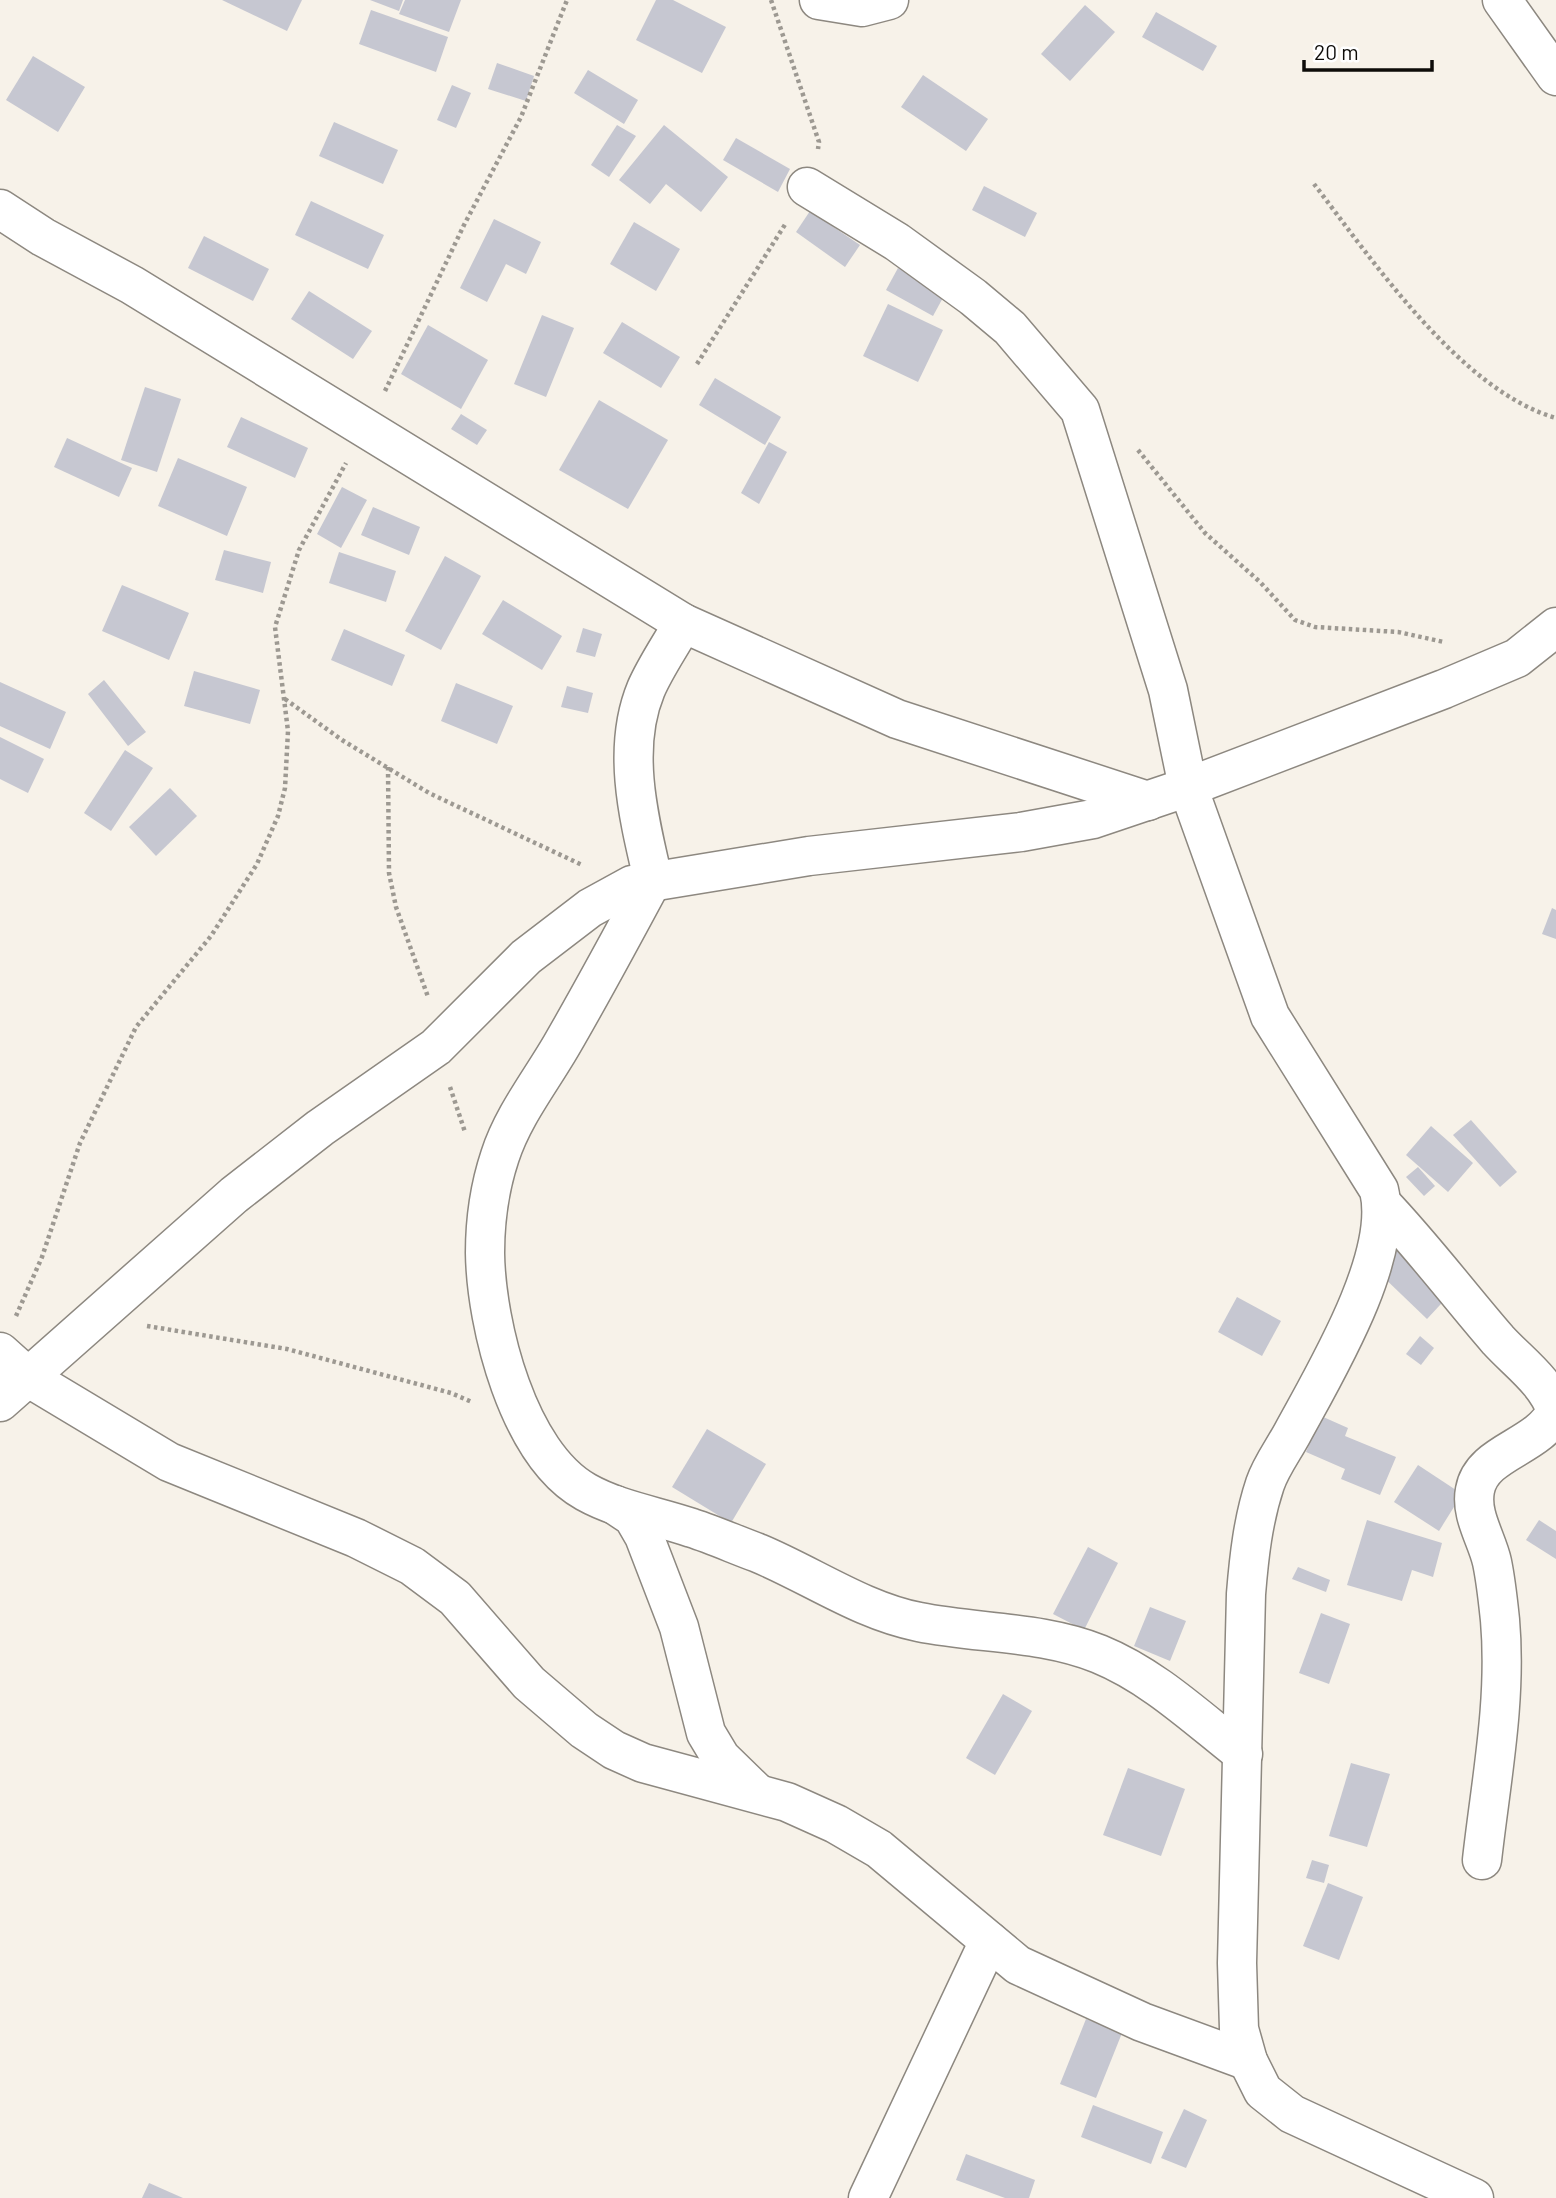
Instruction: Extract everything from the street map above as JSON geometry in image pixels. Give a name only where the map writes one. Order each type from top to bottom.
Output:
[{"type":"street","points":[[819,0],[862,7],[889,0]]},
{"type":"street","points":[[1502,0],[1556,76]]},
{"type":"street","points":[[807,187],[897,242],[983,304],[1010,328],[1080,410],[1161,664],[1188,787],[1270,1016],[1379,1190],[1382,1204],[1375,1247],[1358,1302],[1340,1344],[1265,1482],[1250,1542],[1237,1963],[1239,2029],[1248,2062],[1263,2091],[1292,2114],[1474,2198]]},
{"type":"street","points":[[0,209],[43,237],[132,285],[683,623],[897,719],[1148,801]]},
{"type":"street","points":[[683,623],[646,688],[636,721],[636,796],[643,883],[561,1045],[519,1113],[500,1155],[490,1194],[485,1254],[493,1317],[519,1408],[535,1440],[564,1475],[583,1491],[615,1505],[694,1528],[750,1550],[884,1612],[917,1622],[1047,1639],[1097,1653],[1144,1676],[1242,1754]]},
{"type":"street","points":[[0,1402],[234,1195],[320,1128],[436,1047],[526,957],[590,908],[643,883],[861,849],[1021,832],[1093,819],[1188,787],[1517,659],[1556,627]]},
{"type":"street","points":[[1382,1204],[1422,1246],[1497,1339],[1551,1395],[1556,1411],[1549,1425],[1481,1473],[1475,1491],[1475,1510],[1492,1561],[1501,1644],[1499,1726],[1482,1860]]},
{"type":"street","points":[[0,1352],[29,1378],[169,1462],[356,1538],[412,1566],[455,1598],[529,1684],[583,1730],[614,1751],[643,1763],[757,1792],[836,1824],[879,1849],[1018,1965],[1142,2022],[1248,2062]]},
{"type":"street","points":[[615,1505],[633,1517],[645,1536],[679,1627],[706,1733],[721,1758],[757,1792]]},
{"type":"street","points":[[868,2198],[989,1941]]},
{"type":"path","points":[[27,1320],[15,1319],[42,1257],[79,1143],[110,1076],[136,1027],[211,936],[257,864],[278,816],[285,788],[288,731],[275,627],[283,593],[299,550],[326,496],[366,429],[464,225],[521,117],[567,0]]},
{"type":"path","points":[[1314,184],[1377,266],[1472,370],[1533,411],[1556,418]]},
{"type":"path","points":[[1134,446],[1205,533],[1260,582],[1295,620],[1315,627],[1398,632],[1451,643]]},
{"type":"path","points":[[284,699],[388,767],[477,818],[643,883]]},
{"type":"path","points":[[388,767],[389,873],[396,907],[427,993],[436,1047],[490,1194]]},
{"type":"path","points":[[91,1324],[180,1329],[287,1349],[451,1393],[476,1404]]},
{"type":"building","points":[[222,0],[302,0],[287,31]]},
{"type":"building","points":[[370,0],[403,0],[399,11]]},
{"type":"building","points":[[405,0],[461,0],[449,32],[399,14]]},
{"type":"building","points":[[656,0],[673,0],[726,27],[702,73],[636,40]]},
{"type":"building","points":[[1085,5],[1115,32],[1070,81],[1041,54]]},
{"type":"building","points":[[371,10],[448,37],[436,72],[359,44]]},
{"type":"building","points":[[1156,12],[1217,46],[1203,71],[1142,37]]},
{"type":"building","points":[[33,56],[85,87],[58,132],[6,100]]},
{"type":"building","points":[[497,63],[534,76],[526,101],[488,89]]},
{"type":"building","points":[[588,70],[638,100],[624,124],[574,93]]},
{"type":"building","points":[[923,75],[988,119],[966,151],[901,107]]},
{"type":"building","points":[[452,85],[471,93],[456,128],[437,120]]},
{"type":"building","points":[[334,122],[398,150],[383,184],[319,156]]},
{"type":"building","points":[[617,125],[636,136],[609,177],[591,165]]},
{"type":"building","points":[[664,125],[728,177],[701,212],[666,184],[650,204],[619,180]]},
{"type":"building","points":[[736,138],[790,169],[778,192],[723,160]]},
{"type":"building","points":[[984,186],[1037,213],[1025,237],[972,210]]},
{"type":"building","points":[[311,201],[384,235],[368,269],[295,235]]},
{"type":"building","points":[[810,211],[860,245],[845,267],[796,232]]},
{"type":"building","points":[[494,219],[541,242],[526,274],[506,264],[487,302],[460,288]]},
{"type":"building","points":[[634,222],[680,249],[656,291],[610,264]]},
{"type":"building","points":[[204,236],[269,269],[253,301],[188,268]]},
{"type":"building","points":[[898,268],[945,294],[933,316],[886,290]]},
{"type":"building","points":[[309,291],[372,331],[353,359],[291,319]]},
{"type":"building","points":[[888,304],[943,330],[918,382],[863,356]]},
{"type":"building","points":[[542,315],[574,328],[546,397],[514,384]]},
{"type":"building","points":[[622,322],[680,357],[661,388],[603,353]]},
{"type":"building","points":[[428,325],[488,360],[461,409],[401,374]]},
{"type":"building","points":[[715,378],[781,417],[765,445],[699,405]]},
{"type":"building","points":[[145,387],[181,399],[157,472],[121,460]]},
{"type":"building","points":[[599,400],[668,440],[628,509],[559,470]]},
{"type":"building","points":[[461,414],[487,430],[477,445],[451,429]]},
{"type":"building","points":[[241,417],[308,448],[295,478],[227,447]]},
{"type":"building","points":[[67,438],[132,468],[119,497],[54,467]]},
{"type":"building","points":[[769,442],[787,452],[759,504],[741,493]]},
{"type":"building","points":[[178,458],[247,487],[227,536],[158,506]]},
{"type":"building","points":[[342,487],[367,500],[341,548],[317,534]]},
{"type":"building","points":[[373,507],[420,527],[409,555],[361,535]]},
{"type":"building","points":[[224,550],[271,562],[263,593],[215,580]]},
{"type":"building","points":[[339,552],[396,571],[386,602],[329,583]]},
{"type":"building","points":[[445,556],[481,576],[441,650],[405,631]]},
{"type":"building","points":[[122,585],[189,613],[169,660],[102,631]]},
{"type":"building","points":[[503,600],[562,636],[542,670],[482,634]]},
{"type":"building","points":[[583,628],[602,634],[595,657],[576,652]]},
{"type":"building","points":[[344,629],[405,655],[392,686],[331,660]]},
{"type":"building","points":[[194,671],[260,690],[250,724],[184,706]]},
{"type":"building","points":[[104,680],[146,732],[128,746],[88,694]]},
{"type":"building","points":[[0,682],[66,712],[50,749],[0,726]]},
{"type":"building","points":[[456,683],[513,706],[497,744],[441,721]]},
{"type":"building","points":[[567,686],[593,693],[588,713],[561,707]]},
{"type":"building","points":[[0,737],[44,759],[28,793],[0,779]]},
{"type":"building","points":[[125,750],[153,768],[111,831],[84,813]]},
{"type":"building","points":[[170,788],[197,816],[156,856],[129,827]]},
{"type":"building","points":[[1552,908],[1556,910],[1556,939],[1542,934]]},
{"type":"building","points":[[1471,1120],[1517,1172],[1500,1187],[1453,1135]]},
{"type":"building","points":[[1431,1126],[1473,1163],[1448,1192],[1406,1155]]},
{"type":"building","points":[[1418,1167],[1435,1186],[1424,1196],[1406,1177]]},
{"type":"building","points":[[1403,1243],[1453,1291],[1427,1319],[1377,1271]]},
{"type":"building","points":[[1237,1297],[1281,1321],[1262,1356],[1218,1332]]},
{"type":"building","points":[[1420,1336],[1434,1348],[1421,1365],[1406,1354]]},
{"type":"building","points":[[1321,1416],[1348,1428],[1345,1436],[1396,1457],[1380,1495],[1341,1479],[1345,1469],[1306,1452]]},
{"type":"building","points":[[707,1429],[766,1464],[731,1523],[672,1487]]},
{"type":"building","points":[[1418,1465],[1462,1494],[1439,1531],[1394,1502]]},
{"type":"building","points":[[1367,1520],[1442,1543],[1433,1577],[1412,1570],[1402,1601],[1347,1585]]},
{"type":"building","points":[[1539,1520],[1556,1531],[1556,1559],[1526,1540]]},
{"type":"building","points":[[1088,1547],[1118,1563],[1084,1630],[1053,1614]]},
{"type":"building","points":[[1298,1567],[1330,1580],[1326,1592],[1292,1579]]},
{"type":"building","points":[[1150,1607],[1186,1621],[1170,1661],[1134,1646]]},
{"type":"building","points":[[1321,1613],[1350,1624],[1329,1684],[1299,1673]]},
{"type":"building","points":[[1003,1694],[1032,1711],[995,1775],[966,1758]]},
{"type":"building","points":[[1351,1763],[1390,1774],[1367,1847],[1329,1836]]},
{"type":"building","points":[[1128,1768],[1185,1789],[1161,1856],[1103,1835]]},
{"type":"building","points":[[1312,1860],[1329,1865],[1324,1883],[1306,1878]]},
{"type":"building","points":[[1328,1883],[1363,1897],[1339,1960],[1303,1946]]},
{"type":"building","points":[[1086,2019],[1122,2033],[1096,2098],[1060,2084]]},
{"type":"building","points":[[1093,2105],[1163,2132],[1151,2164],[1081,2137]]},
{"type":"building","points":[[1184,2109],[1207,2120],[1186,2168],[1161,2158]]},
{"type":"building","points":[[966,2154],[1035,2180],[1029,2198],[1005,2198],[956,2180]]},
{"type":"building","points":[[149,2183],[183,2198],[142,2198]]}]
